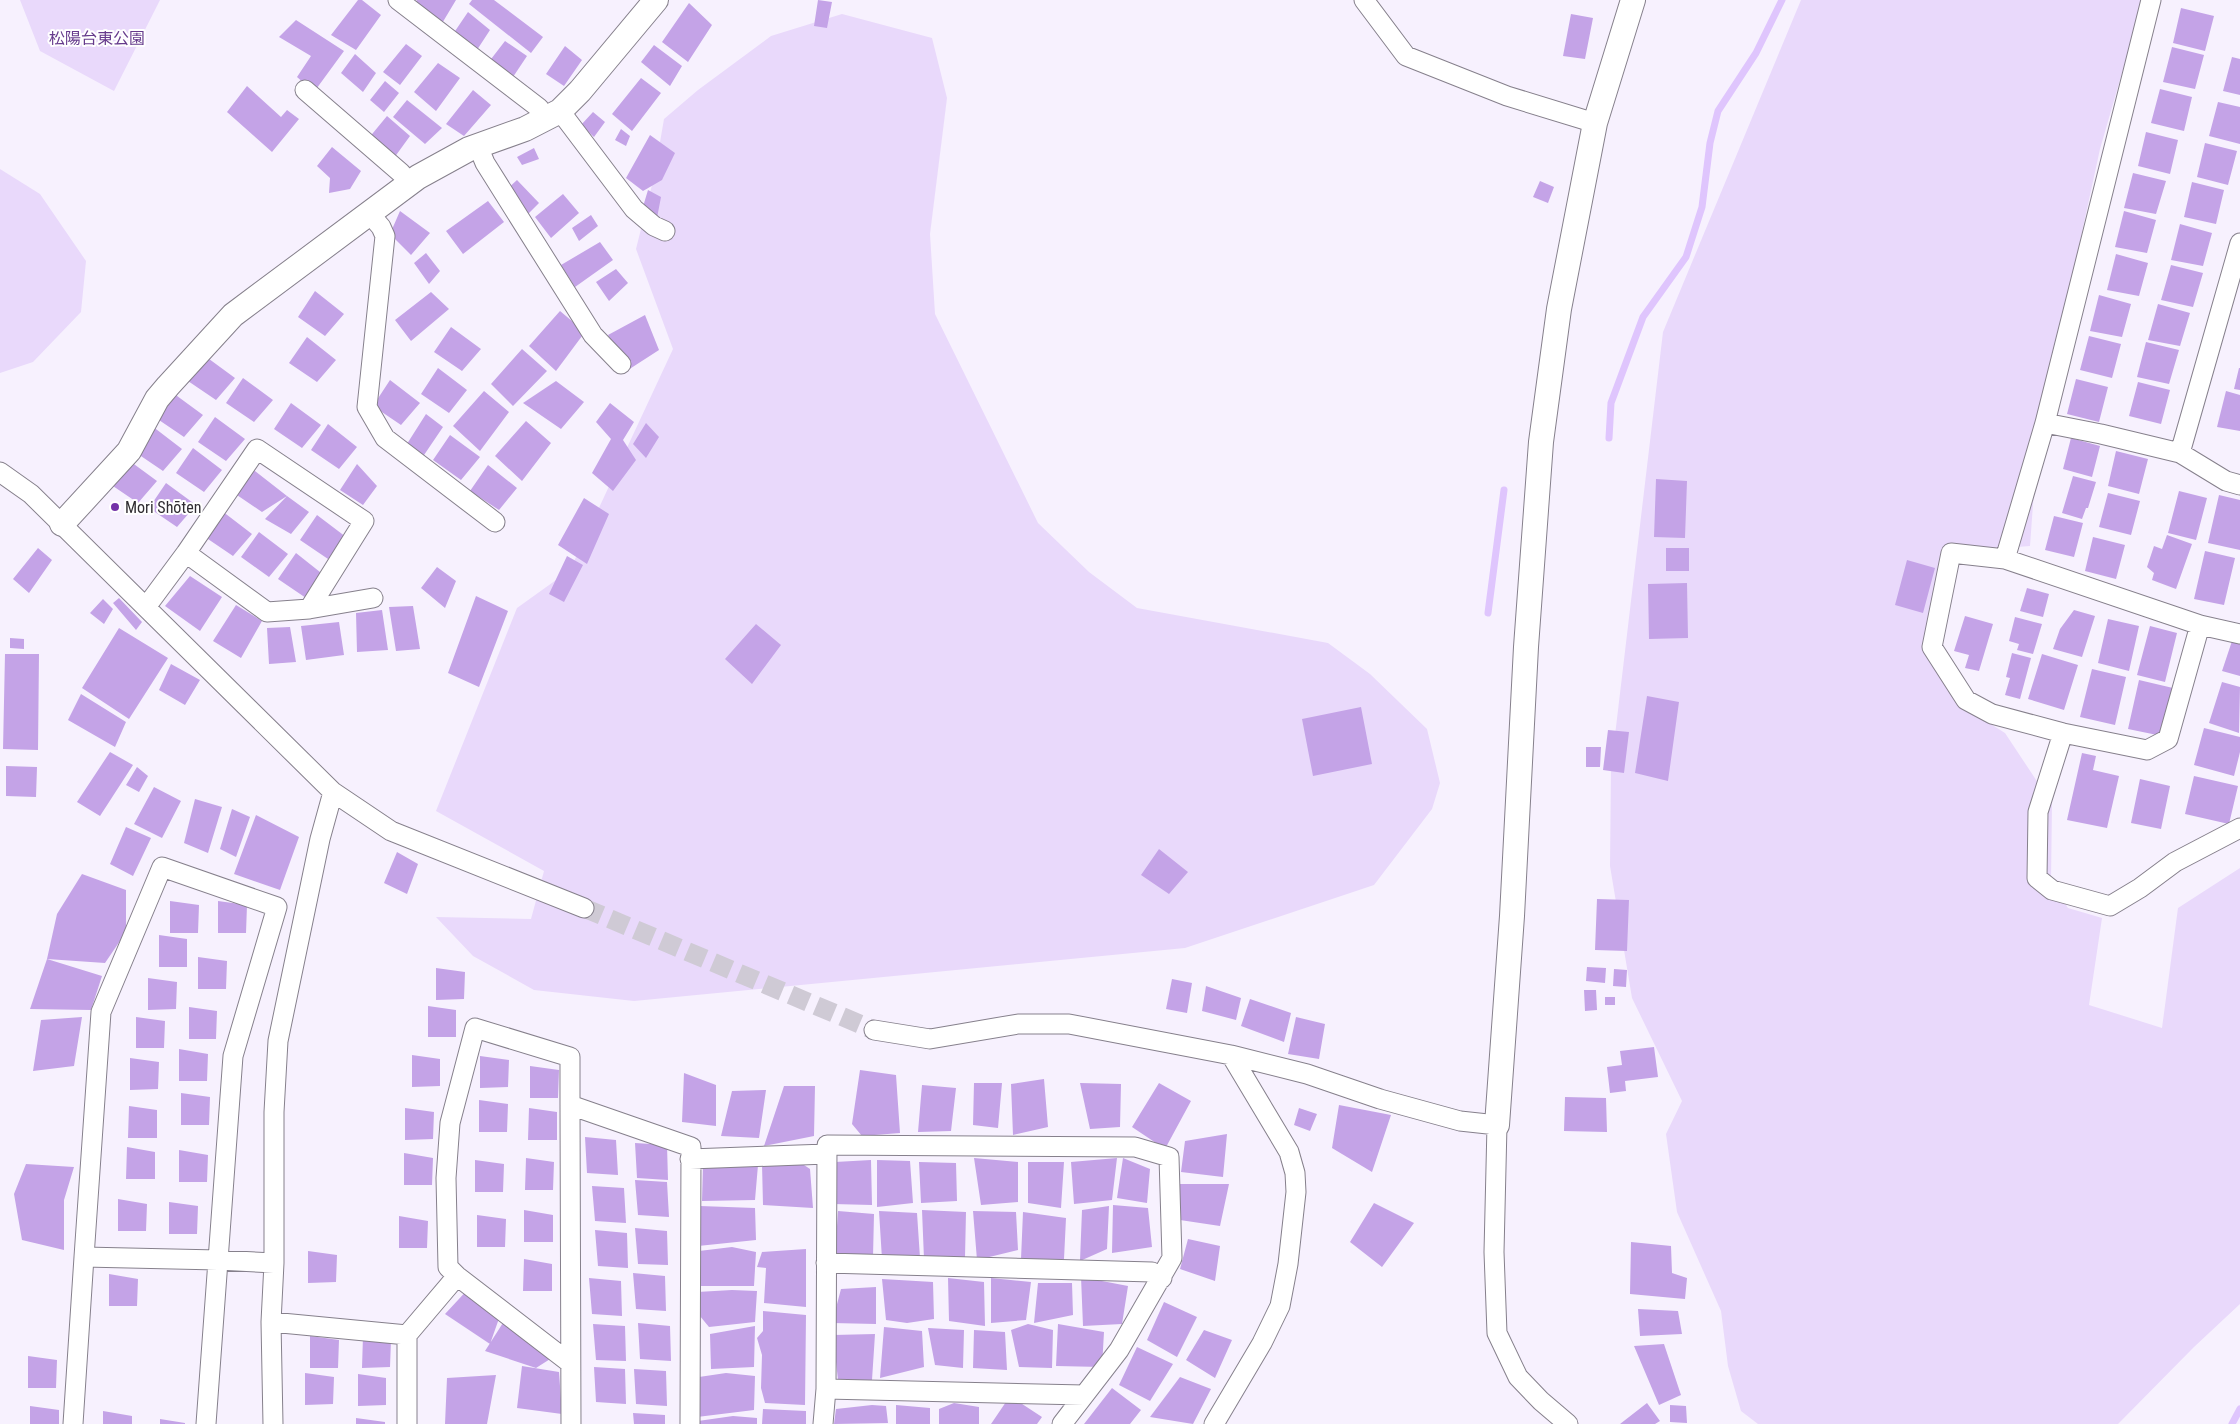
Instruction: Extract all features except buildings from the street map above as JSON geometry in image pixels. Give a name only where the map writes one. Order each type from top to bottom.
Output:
[{"type":"street","points":[[398,0],[539,108],[552,115],[634,210],[654,226],[665,231]]},
{"type":"street","points":[[62,524],[129,451],[157,399],[233,315],[410,184],[461,153],[525,129],[552,115],[580,91],[656,0]]},
{"type":"street","points":[[1364,0],[1406,56],[1507,96],[1594,123]]},
{"type":"street","points":[[1568,1424],[1518,1377],[1496,1333],[1494,1252],[1497,1125],[1513,906],[1526,647],[1541,442],[1559,309],[1594,123],[1632,0]]},
{"type":"street","points":[[2005,559],[2045,423],[2151,0]]},
{"type":"street","points":[[305,90],[401,172],[410,184]]},
{"type":"street","points":[[478,146],[485,163],[593,335],[621,364]]},
{"type":"street","points":[[369,213],[381,227],[385,236],[367,408],[385,438],[495,522]]},
{"type":"street","points":[[2180,453],[2240,243]]},
{"type":"street","points":[[2045,423],[2180,453],[2226,481],[2240,485]]},
{"type":"street","points":[[146,607],[258,449],[364,521],[309,609]]},
{"type":"street","points":[[0,472],[31,494],[334,792],[391,831],[584,908]]},
{"type":"street","points":[[186,553],[267,612],[309,609],[372,598]]},
{"type":"street","points":[[2200,625],[2168,739],[2147,750],[2063,734],[1992,714],[1966,700],[1932,647],[1951,553],[2005,559],[2200,625],[2240,634]]},
{"type":"street","points":[[2063,734],[2038,812],[2037,878],[2052,890],[2110,906],[2140,888],[2175,862],[2240,828]]},
{"type":"street","points":[[273,1424],[271,1322],[274,1263],[274,1112],[278,1041],[320,839],[334,792]]},
{"type":"street","points":[[73,1424],[101,1012],[162,867],[277,907],[233,1056],[206,1424]]},
{"type":"street","points":[[874,1030],[930,1039],[1018,1024],[1069,1024],[1231,1055],[1307,1074],[1380,1099],[1460,1121],[1497,1125]]},
{"type":"street","points":[[570,1363],[457,1276],[448,1267],[446,1178],[450,1123],[475,1028],[570,1057],[571,1424]]},
{"type":"street","points":[[1214,1424],[1262,1343],[1280,1306],[1288,1264],[1296,1192],[1295,1173],[1289,1152],[1231,1055]]},
{"type":"street","points":[[570,1105],[691,1147],[690,1424]]},
{"type":"street","points":[[823,1424],[826,1389],[827,1144],[1135,1147],[1169,1157],[1172,1258],[1119,1350],[1062,1424]]},
{"type":"street","points":[[690,1159],[827,1154]]},
{"type":"street","points":[[84,1256],[274,1263]]},
{"type":"street","points":[[826,1263],[1152,1272],[1162,1278]]},
{"type":"street","points":[[407,1424],[407,1335],[457,1276]]},
{"type":"street","points":[[271,1322],[407,1335]]},
{"type":"street","points":[[826,1389],[1084,1395]]},
{"type":"green space","name":"松陽台東公園","points":[[20,0],[160,0],[114,91],[40,51]]},
{"type":"green space","points":[[1801,0],[2143,0],[2100,149],[2038,435],[2030,546],[1953,552],[1927,651],[1968,710],[2005,733],[2052,804],[2051,882],[2068,908],[2102,918],[2089,1005],[2162,1028],[2178,908],[2240,868],[2240,1304],[2194,1347],[2118,1424],[1758,1424],[1741,1411],[1728,1366],[1721,1311],[1677,1212],[1666,1134],[1682,1101],[1632,998],[1610,866],[1611,769],[1663,332]]},
{"type":"green space","points":[[842,14],[932,38],[947,98],[930,234],[935,314],[1038,523],[1089,572],[1137,608],[1328,643],[1370,674],[1427,729],[1440,783],[1432,809],[1374,885],[1185,948],[634,1001],[534,990],[473,956],[436,917],[531,919],[544,871],[436,811],[517,608],[570,570],[673,349],[636,249],[654,177],[664,119],[698,90],[771,36]]},
{"type":"green space","points":[[0,169],[40,194],[86,261],[81,312],[33,362],[0,373]]},
{"type":"waterway","points":[[1609,438],[1611,403],[1643,317],[1686,257],[1702,207],[1710,143],[1718,111],[1756,53],[1782,0]]},
{"type":"waterway","points":[[1488,613],[1504,490]]},
{"type":"waterway","points":[[2232,1424],[2240,1409]]},
{"type":"tunnel","points":[[584,908],[874,1030]]},
{"type":"place","name":"Mori Shōten","points":[[115,507]]}]
